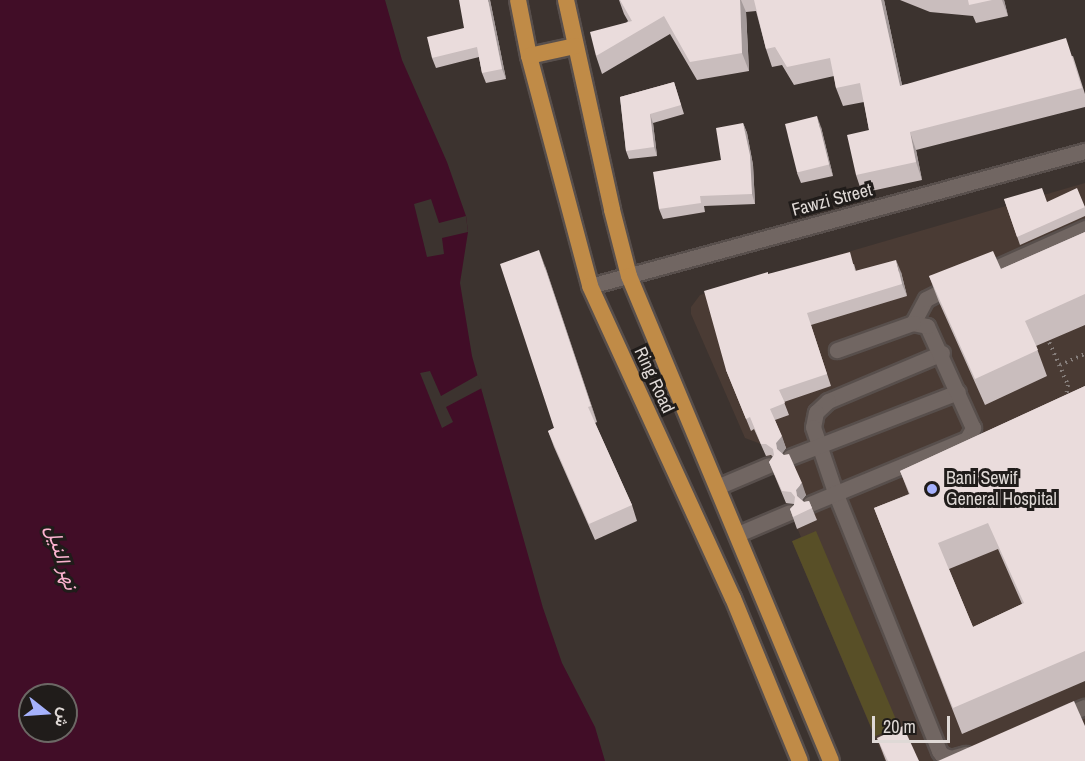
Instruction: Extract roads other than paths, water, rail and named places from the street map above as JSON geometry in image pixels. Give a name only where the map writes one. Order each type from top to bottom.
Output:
[{"type":"highway","name":"Ring Road","points":[[518,0],[529,56],[590,286],[733,598],[800,761]]},
{"type":"highway","name":"Ring Road","points":[[566,0],[629,276],[831,761]]},
{"type":"highway","points":[[529,56],[576,46]]},
{"type":"street","name":"Fawzi Street","points":[[590,286],[1085,151]]},
{"type":"street","points":[[913,323],[921,306],[932,294],[1014,262],[1085,228]]},
{"type":"street","points":[[810,504],[967,439],[972,432],[973,424],[942,353],[927,326],[913,323],[837,350]]},
{"type":"street","points":[[942,353],[822,406],[814,419],[817,446],[939,751],[942,755],[951,758],[978,749]]},
{"type":"street","points":[[790,457],[958,392]]},
{"type":"street","points":[[717,487],[770,465]]},
{"type":"street","points":[[738,534],[790,513]]},
{"type":"street","points":[[1042,724],[1085,707]]},
{"type":"water","name":"نهر النيل","points":[[0,0],[385,0],[402,60],[447,162],[466,216],[468,232],[460,283],[472,356],[543,608],[562,663],[595,727],[605,761],[0,761]]},
{"type":"place","name":"Bani Sewif General Hospital","points":[[932,489]]}]
